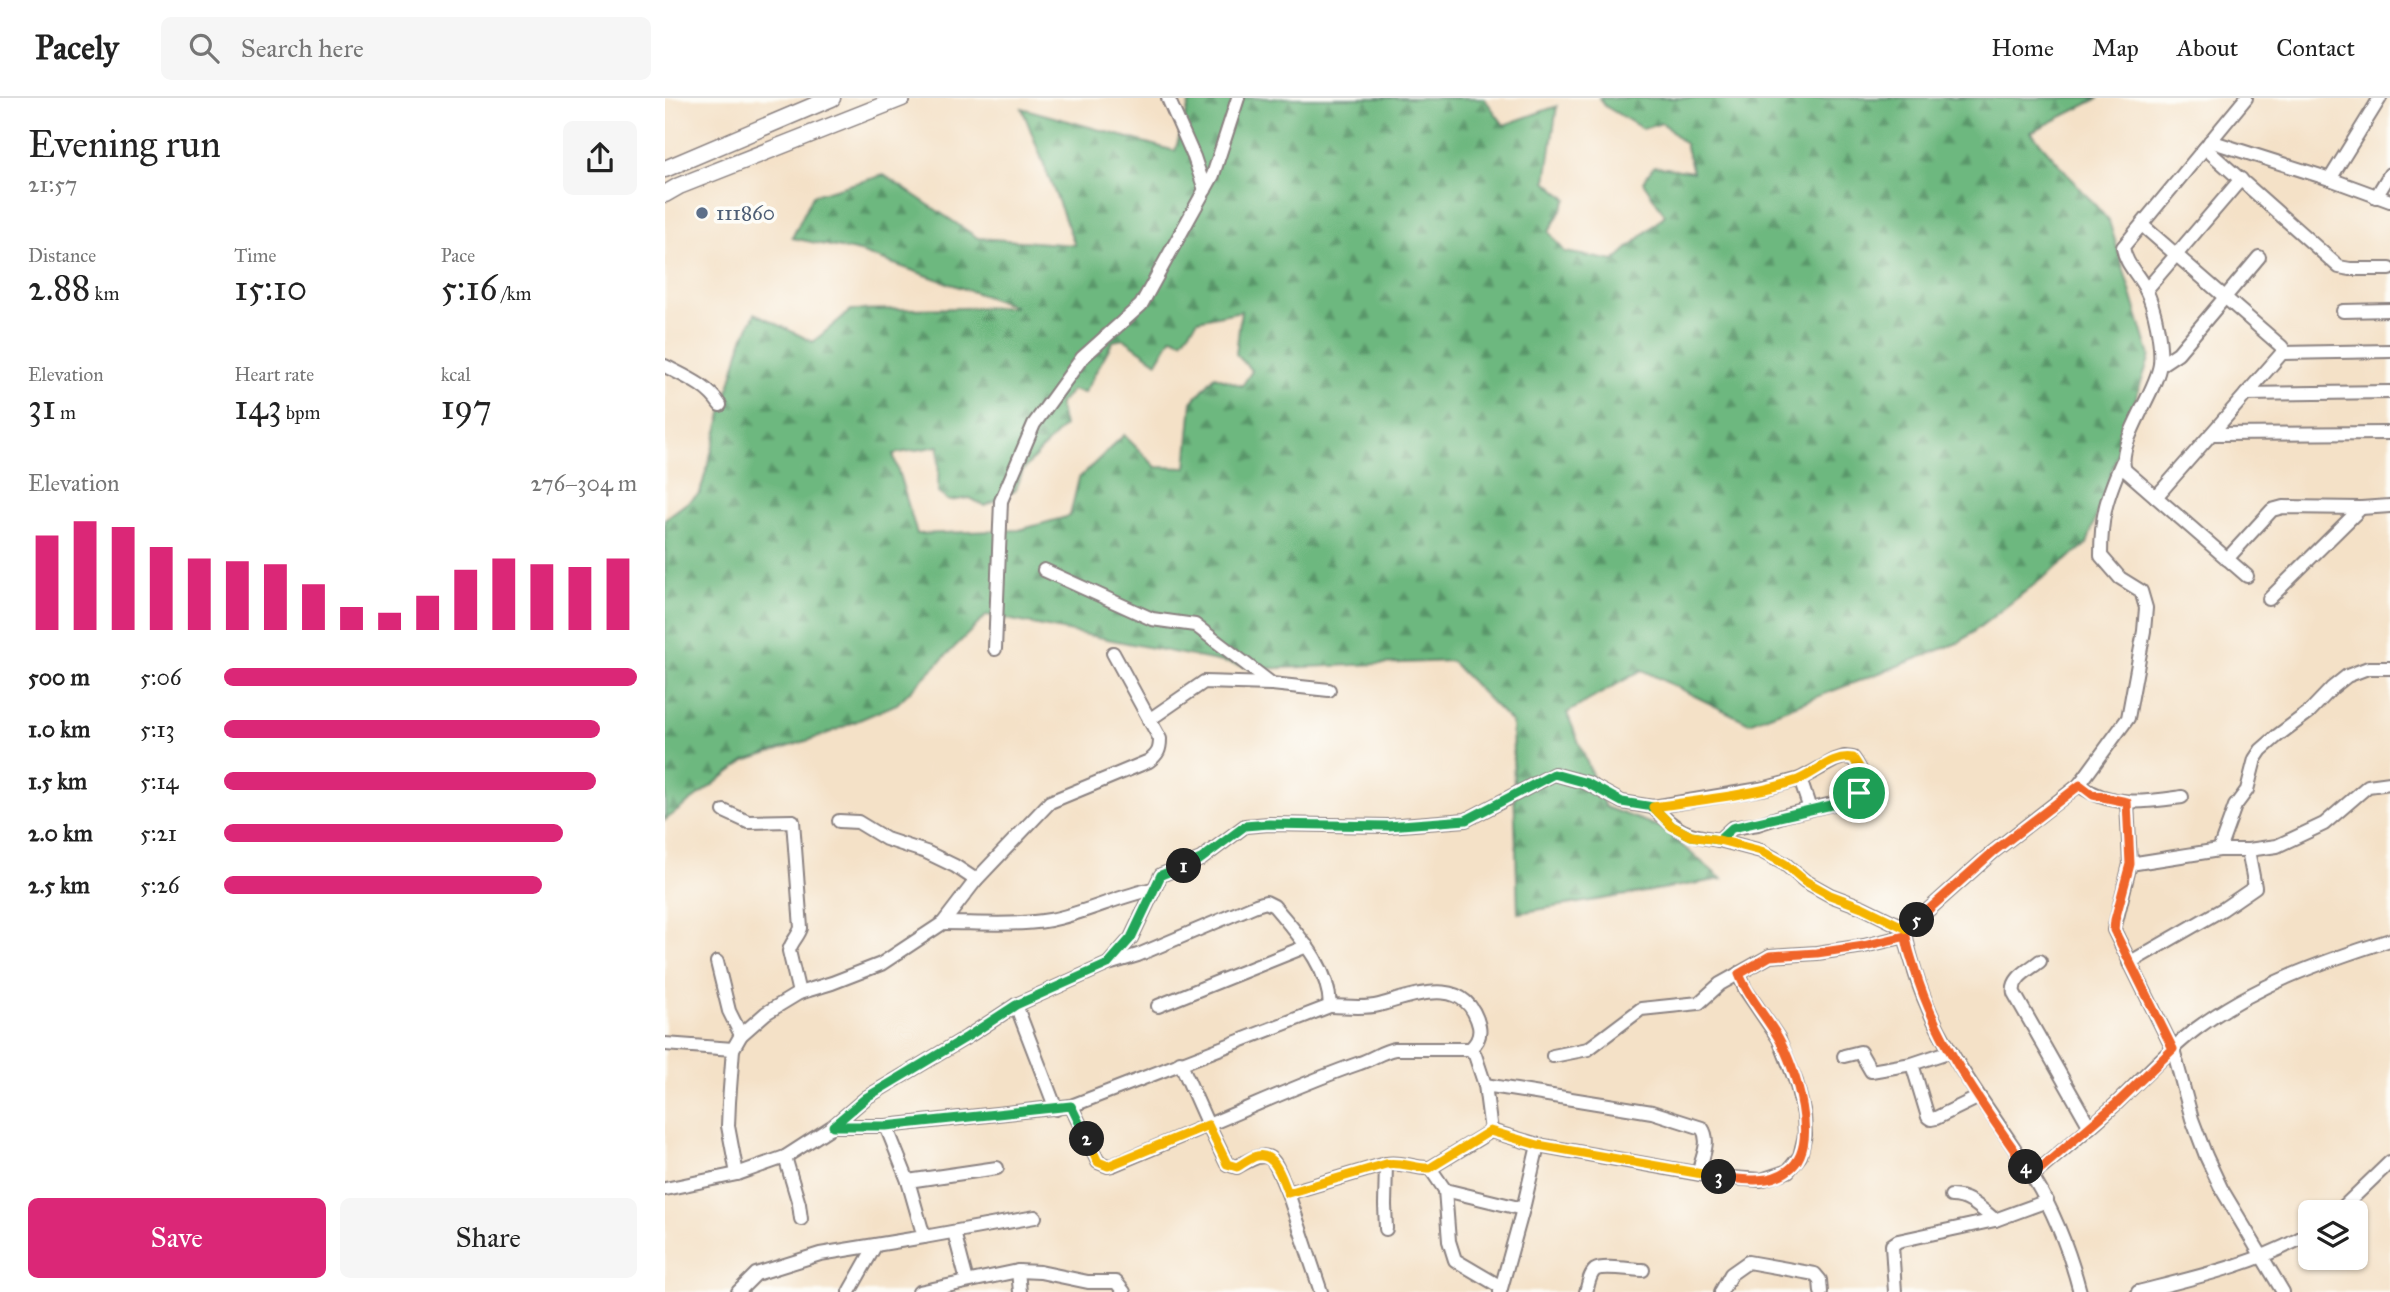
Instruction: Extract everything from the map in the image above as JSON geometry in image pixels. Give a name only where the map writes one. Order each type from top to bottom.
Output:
[{"type":"main road","points":[[665,169],[832,98]]},
{"type":"main road","points":[[665,194],[679,186],[902,98]]},
{"type":"street","points":[[1168,98],[1205,190]]},
{"type":"street","points":[[995,649],[1001,501],[1034,424],[1082,358],[1141,305],[1213,175],[1238,98]]},
{"type":"street","points":[[1553,1056],[1588,1049],[1641,1009],[1699,1003],[1720,984],[1770,956],[1864,946],[1907,932],[1993,852],[2080,785],[2128,718],[2146,608],[2141,591],[2120,578],[2101,556],[2105,503],[2160,365],[2156,321],[2146,290],[2124,256],[2123,247],[2245,98]]},
{"type":"street","points":[[2330,179],[2380,98]]},
{"type":"street","points":[[2208,144],[2330,179],[2390,201]]},
{"type":"street","points":[[2208,144],[2241,180],[2339,267],[2390,269]]},
{"type":"street","points":[[2376,197],[2390,174]]},
{"type":"street","points":[[2146,290],[2241,180]]},
{"type":"street","points":[[2142,225],[2282,347],[2282,353],[2156,497]]},
{"type":"street","points":[[2160,365],[2178,354],[2259,257]]},
{"type":"street","points":[[2343,311],[2390,310]]},
{"type":"street","points":[[2282,353],[2390,351]]},
{"type":"street","points":[[665,366],[702,385],[713,394],[720,405]]},
{"type":"street","points":[[2246,394],[2390,392]]},
{"type":"street","points":[[2213,434],[2390,433]]},
{"type":"street","points":[[2122,463],[2125,470],[2247,576]]},
{"type":"street","points":[[2227,559],[2272,510],[2283,507],[2390,506]]},
{"type":"street","points":[[2269,599],[2361,508]]},
{"type":"street","points":[[1044,570],[1152,620],[1195,625],[1272,684]]},
{"type":"street","points":[[737,1174],[728,1126],[733,1049],[741,1035],[766,1013],[799,993],[881,964],[943,923],[976,880],[1050,802],[1149,761],[1157,755],[1160,739],[1113,653]]},
{"type":"street","points":[[2219,850],[2235,806],[2247,790],[2255,759],[2261,751],[2309,712],[2347,676],[2368,668],[2390,668]]},
{"type":"street","points":[[1149,720],[1204,682],[1272,684],[1329,690]]},
{"type":"street","points":[[1108,964],[1131,938],[1161,875],[1201,859],[1245,826],[1388,826],[1466,820],[1554,774],[1587,783],[1622,802],[1653,807],[1731,795],[1801,779],[1835,760],[1848,757],[1853,758],[1860,767],[1864,779],[1863,788],[1849,800],[1758,824],[1732,828],[1719,840]]},
{"type":"street","points":[[1801,779],[1810,809]]},
{"type":"street","points":[[2130,864],[2219,850],[2277,846],[2324,824],[2368,786],[2390,783]]},
{"type":"street","points":[[2080,785],[2093,795],[2127,802],[2182,797]]},
{"type":"street","points":[[2127,802],[2130,864],[2114,930],[2173,1049],[2192,1119],[2206,1156],[2221,1188],[2283,1292]]},
{"type":"street","points":[[1653,807],[1672,826],[1691,836],[1761,851],[1830,895],[1862,907],[1907,932],[1920,990],[1951,1051],[2047,1201],[2072,1262],[2080,1292]]},
{"type":"street","points":[[724,811],[748,822],[793,821],[801,929],[789,951],[799,993]]},
{"type":"street","points":[[839,821],[858,822],[886,839],[926,852],[955,866],[976,880]]},
{"type":"street","points":[[2129,963],[2223,909],[2255,887],[2248,850]]},
{"type":"street","points":[[943,923],[1049,920],[1153,889]]},
{"type":"street","points":[[665,1189],[737,1174],[785,1157],[833,1126],[867,1097],[1016,1005],[1108,964],[1138,955],[1266,902],[1274,906],[1307,946],[1330,992],[1330,1006]]},
{"type":"street","points":[[2032,1176],[2091,1126],[2196,1029],[2284,977],[2390,940]]},
{"type":"street","points":[[1159,1006],[1307,946]]},
{"type":"street","points":[[2040,961],[2016,980],[2014,993],[2091,1126]]},
{"type":"street","points":[[717,962],[729,1011],[741,1035]]},
{"type":"street","points":[[1288,1193],[1386,1164],[1430,1168],[1490,1131],[1538,1145],[1717,1177],[1761,1180],[1788,1171],[1800,1156],[1805,1135],[1804,1114],[1796,1082],[1779,1039],[1745,989],[1739,974]]},
{"type":"street","points":[[833,1126],[886,1126],[1071,1106],[1330,1006],[1369,1007],[1420,994],[1444,992],[1458,995],[1472,1009],[1479,1023],[1478,1039],[1470,1049],[1385,1051],[1370,1060],[1325,1075],[1108,1166],[1098,1162],[1071,1106]]},
{"type":"street","points":[[1016,1005],[1056,1109]]},
{"type":"street","points":[[665,1044],[733,1049]]},
{"type":"street","points":[[1470,1049],[1475,1055],[1485,1085],[1490,1131]]},
{"type":"street","points":[[1844,1056],[1860,1052],[1871,1071],[1912,1064],[1951,1051]]},
{"type":"street","points":[[1180,1062],[1227,1164],[1237,1167],[1256,1156],[1269,1157],[1274,1162],[1288,1193],[1321,1292]]},
{"type":"street","points":[[1912,1064],[1931,1119],[1979,1097]]},
{"type":"street","points":[[1485,1085],[1652,1112],[1702,1128],[1707,1142],[1698,1173]]},
{"type":"street","points":[[886,1126],[908,1181],[924,1237]]},
{"type":"street","points":[[1430,1168],[1445,1190],[1449,1241],[1455,1260],[1500,1290],[1538,1145]]},
{"type":"street","points":[[785,1157],[801,1219]]},
{"type":"street","points":[[2351,1200],[2390,1162]]},
{"type":"street","points":[[1386,1164],[1387,1229]]},
{"type":"street","points":[[908,1181],[997,1168]]},
{"type":"street","points":[[1445,1190],[1523,1209]]},
{"type":"street","points":[[1951,1196],[1969,1199],[1995,1220]]},
{"type":"street","points":[[1895,1292],[1892,1245],[1898,1241],[1995,1220],[2047,1201]]},
{"type":"street","points":[[738,1292],[756,1274],[847,1248],[875,1246],[1034,1217]]},
{"type":"street","points":[[954,1232],[967,1281]]},
{"type":"street","points":[[2139,1292],[2210,1275],[2298,1238]]},
{"type":"street","points":[[849,1292],[875,1246]]},
{"type":"street","points":[[1721,1292],[1731,1274],[1748,1262],[1815,1274],[1820,1280],[1821,1292]]},
{"type":"street","points":[[1585,1292],[1596,1270],[1643,1270]]},
{"type":"street","points":[[1018,1271],[1020,1292]]},
{"type":"street","points":[[919,1292],[1018,1271],[1040,1272],[1088,1282],[1116,1282],[1124,1292]]},
{"type":"green space","points":[[1191,98],[1484,98],[1504,125],[1557,106],[1546,181],[1567,199],[1549,232],[1565,252],[1614,261],[1665,215],[1643,182],[1654,166],[1693,172],[1685,144],[1662,123],[1643,129],[1605,106],[1599,98],[2099,98],[2031,132],[2109,221],[2150,356],[2087,544],[1960,642],[1749,723],[1642,670],[1567,713],[1605,807],[1660,827],[1722,879],[1518,913],[1512,723],[1451,661],[1257,669],[987,615],[897,704],[824,735],[745,761],[665,820],[665,519],[700,493],[742,341],[755,313],[813,342],[851,310],[1016,307],[860,252],[792,238],[813,195],[884,175],[978,238],[1075,245],[1022,108],[1175,151]],"holes":[[[1241,311],[1236,354],[1252,371],[1242,386],[1215,376],[1192,402],[1186,468],[1156,467],[1124,435],[1079,478],[1070,516],[1019,530],[917,534],[893,454],[939,446],[938,493],[949,501],[970,498],[985,506],[1015,491],[1023,470],[1064,426],[1059,404],[1072,390],[1084,393],[1113,341],[1124,339],[1157,362],[1172,337],[1182,341],[1198,320]]]},
{"type":"place","name":"111860","points":[[702,213]]},
{"type":"route","points":[[1859,793],[1836,804],[1732,828],[1719,840],[1691,836],[1672,826],[1653,807],[1622,802],[1587,783],[1554,774],[1466,820],[1388,826],[1245,826],[1201,859],[1161,875],[1131,938],[1108,964],[1016,1005],[867,1097],[833,1126],[886,1126],[1071,1106],[1098,1162],[1108,1166],[1208,1125],[1227,1164],[1237,1167],[1256,1156],[1269,1157],[1288,1193],[1386,1164],[1430,1168],[1490,1131],[1538,1145],[1717,1177],[1761,1180],[1788,1171],[1800,1156],[1805,1135],[1804,1114],[1796,1082],[1779,1039],[1745,989],[1739,974],[1770,956],[1817,953],[1906,936],[1927,1007],[1979,1097],[2032,1176],[2116,1104],[2173,1049],[2114,930],[2130,864],[2127,802],[2093,795],[2080,785],[1993,852],[1907,929],[1830,895],[1761,851],[1691,836],[1672,826],[1653,807],[1719,797],[1801,779],[1844,757],[1853,758],[1860,767],[1864,779],[1859,793]]}]
